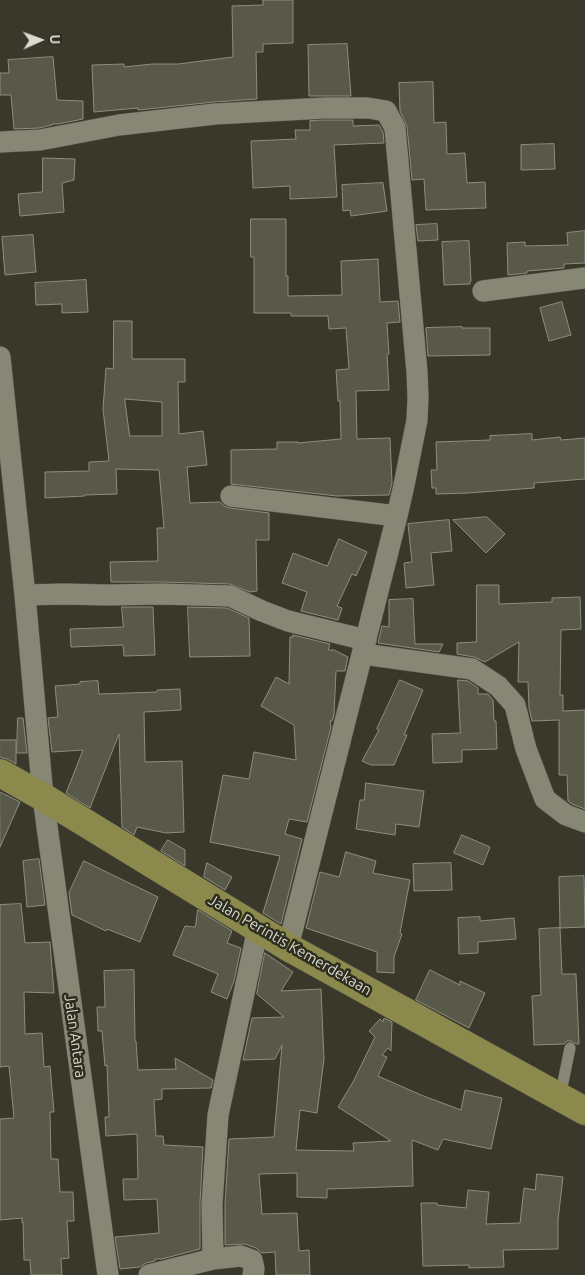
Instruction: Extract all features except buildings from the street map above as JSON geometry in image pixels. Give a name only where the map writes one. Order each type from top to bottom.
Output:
[{"type":"main road","name":"Jalan Perintis Kemerdekaan","points":[[0,773],[43,797],[288,947],[585,1110]]},
{"type":"street","points":[[0,142],[40,140],[119,125],[215,114],[325,108],[368,108],[386,111],[395,128],[417,372],[417,420],[397,516],[365,647],[288,947]]},
{"type":"street","points":[[483,291],[585,278]]},
{"type":"street","name":"Jalan Antara","points":[[0,364],[25,595],[43,797],[108,1275]]},
{"type":"street","points":[[231,496],[397,516]]},
{"type":"street","points":[[25,595],[162,594],[230,596],[288,621],[365,647],[472,669],[498,686],[515,706],[526,749],[545,799],[566,815],[585,822]]},
{"type":"street","points":[[213,1259],[212,1204],[218,1116],[258,928]]},
{"type":"street","points":[[149,1275],[213,1259],[241,1256],[252,1260],[253,1275]]},
{"type":"lane","points":[[560,1097],[570,1048]]}]
